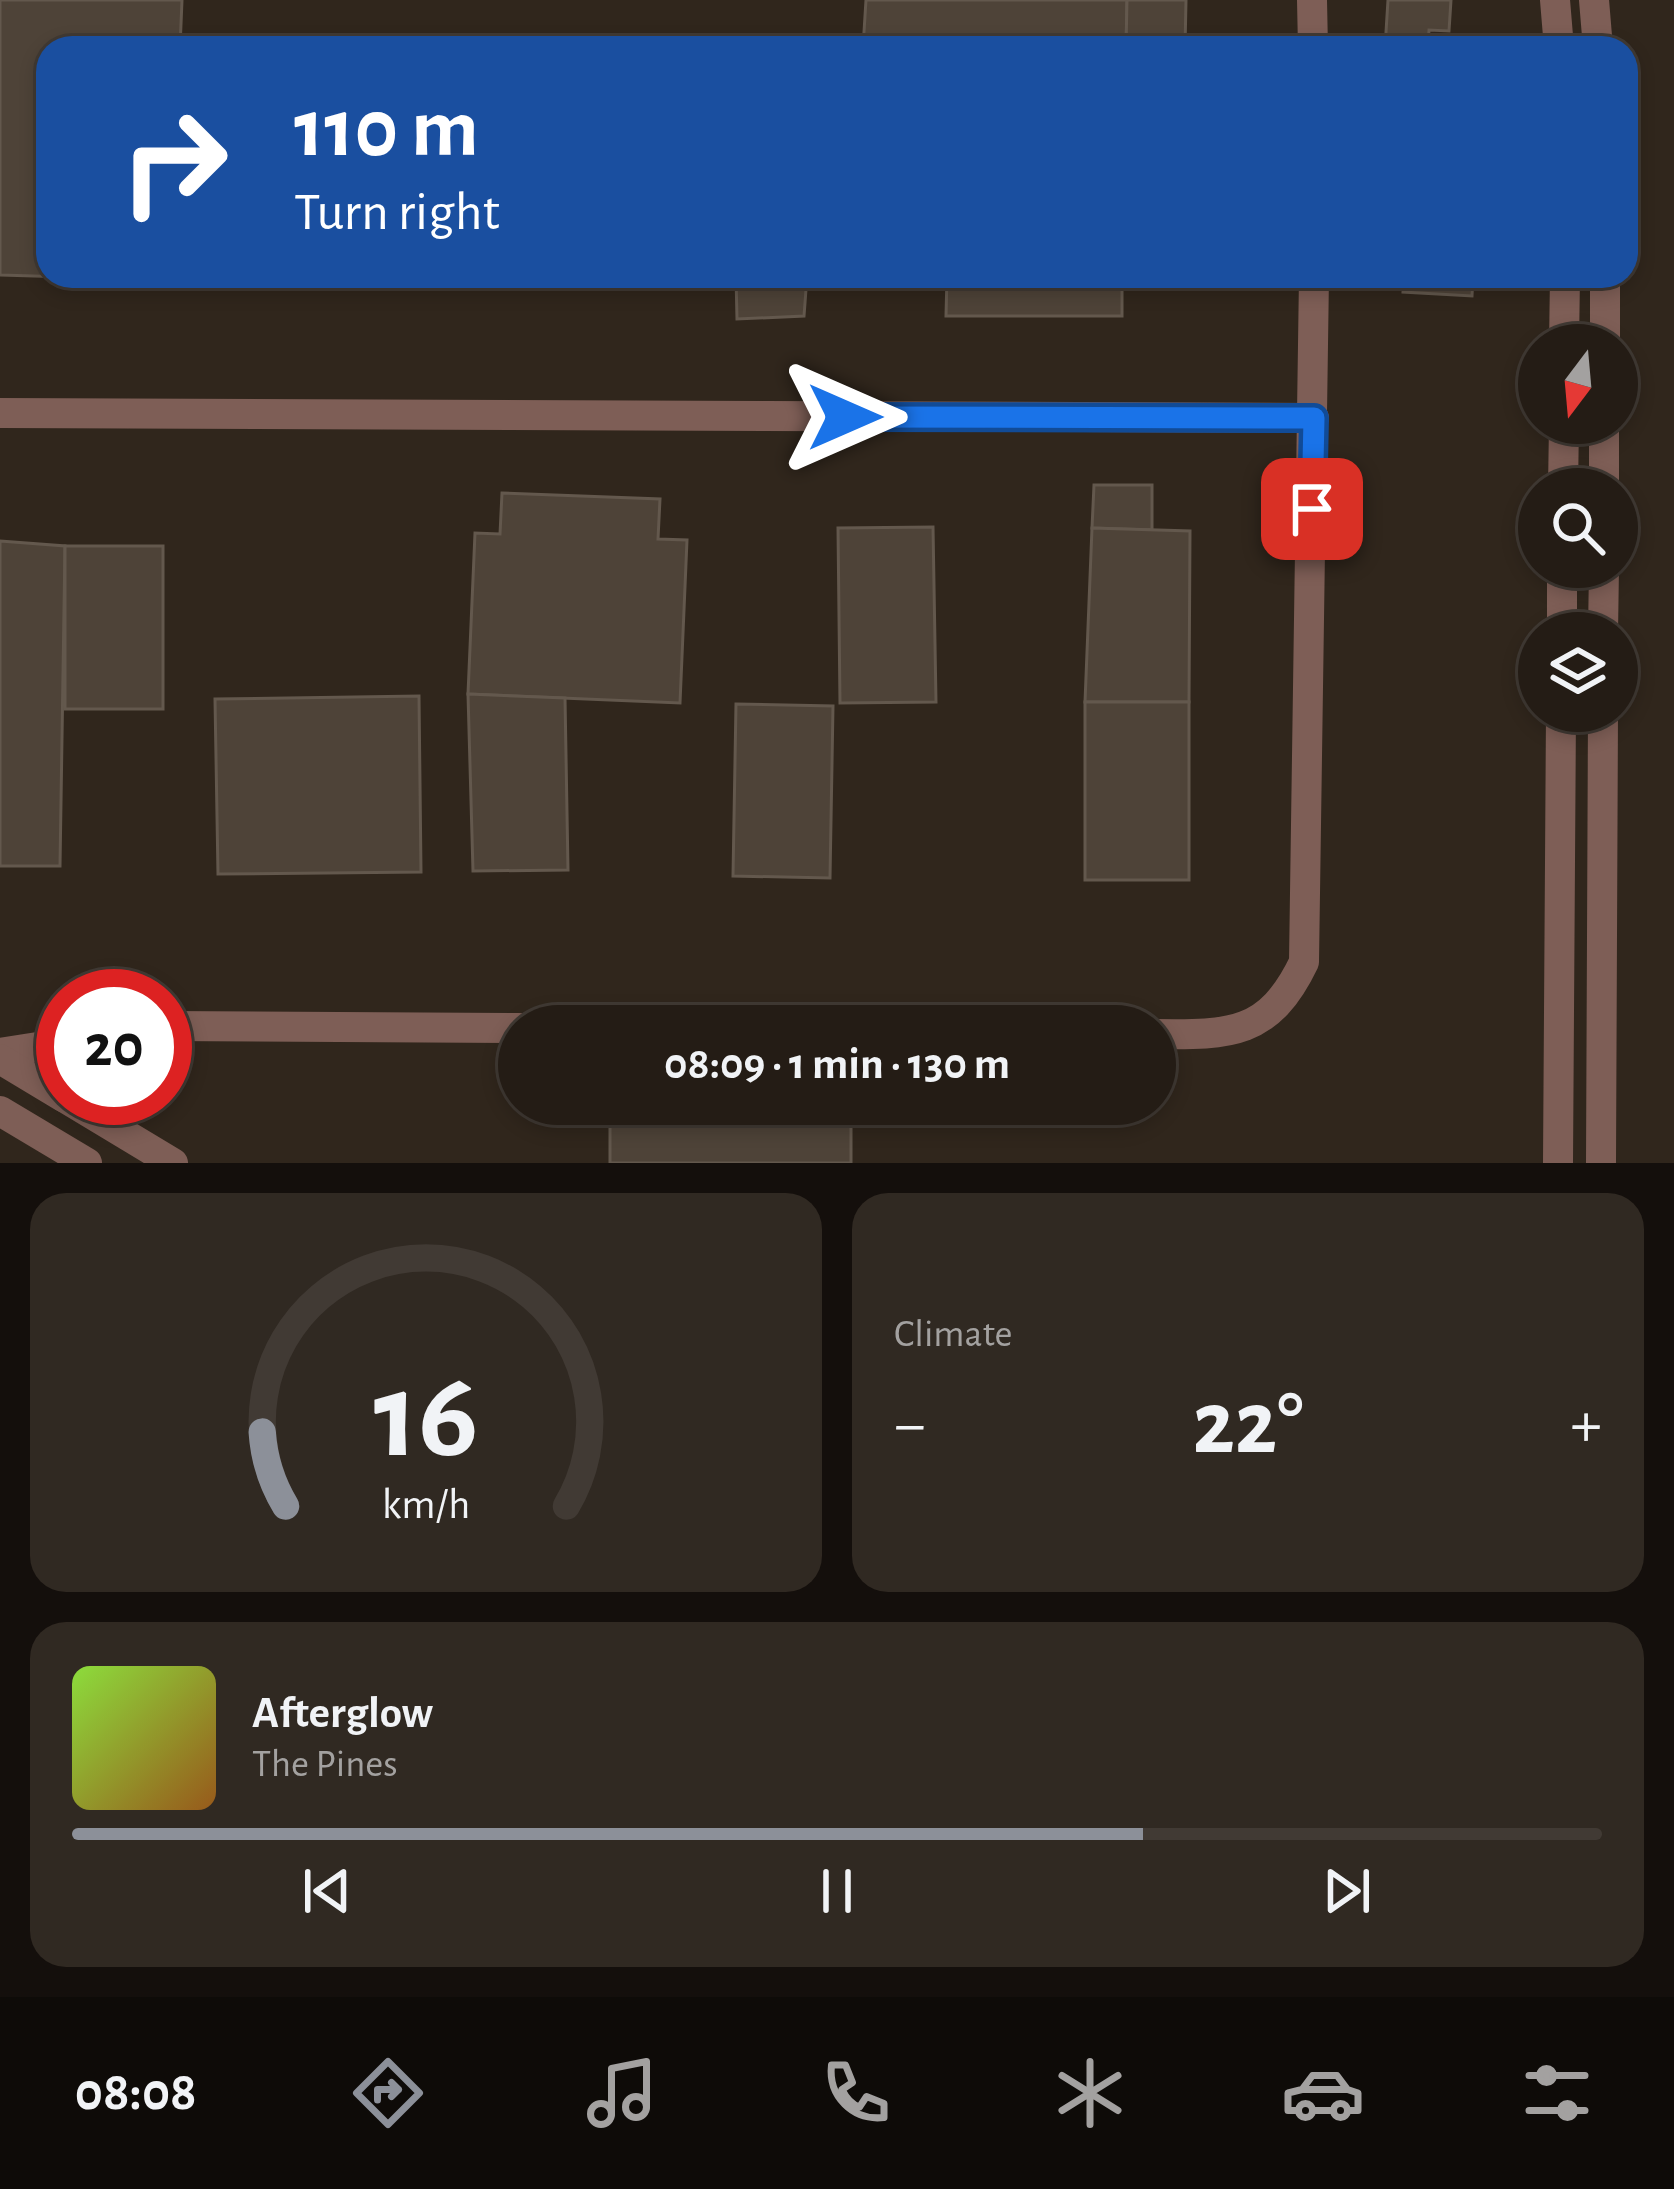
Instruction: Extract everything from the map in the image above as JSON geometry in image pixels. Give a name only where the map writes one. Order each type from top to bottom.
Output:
[{"type":"street","points":[[1312,0],[1312,36]]},
{"type":"street","points":[[1555,0],[1558,36]]},
{"type":"street","points":[[1594,0],[1597,36]]},
{"type":"street","points":[[1176,1033],[1245,1030],[1285,1001],[1304,962],[1314,288]]},
{"type":"street","points":[[1564,324],[1565,288]]},
{"type":"street","points":[[1605,288],[1605,324]]},
{"type":"street","points":[[0,413],[1314,418]]},
{"type":"street","points":[[1558,1163],[1561,732]]},
{"type":"street","points":[[1601,1163],[1603,732]]},
{"type":"street","points":[[192,1026],[498,1028]]},
{"type":"street","points":[[0,1056],[36,1049]]},
{"type":"street","points":[[0,1056],[36,1080]]},
{"type":"street","points":[[0,1111],[87,1163]]},
{"type":"street","points":[[109,1125],[172,1163]]},
{"type":"building","points":[[0,0],[182,0],[180,36],[36,36],[36,276],[0,275]]},
{"type":"building","points":[[866,0],[1127,0],[1126,36],[864,36]]},
{"type":"building","points":[[1127,0],[1186,0],[1185,36],[1126,36]]},
{"type":"building","points":[[1388,0],[1451,0],[1449,31],[1386,36]]},
{"type":"building","points":[[736,288],[806,288],[804,316],[737,319]]},
{"type":"building","points":[[947,288],[1122,288],[1122,316],[946,316]]},
{"type":"building","points":[[1403,288],[1472,288],[1472,296],[1403,292]]},
{"type":"building","points":[[1094,485],[1152,485],[1152,530],[1092,528]]},
{"type":"building","points":[[502,493],[660,499],[658,539],[687,540],[680,703],[468,694],[475,533],[500,534]]},
{"type":"building","points":[[933,527],[936,702],[840,703],[838,528]]},
{"type":"building","points":[[1092,528],[1190,531],[1189,702],[1085,702]]},
{"type":"building","points":[[0,541],[65,546],[60,866],[0,866]]},
{"type":"building","points":[[65,546],[163,546],[163,709],[65,709]]},
{"type":"building","points":[[468,694],[565,698],[568,870],[473,871]]},
{"type":"building","points":[[419,696],[421,872],[218,874],[215,699]]},
{"type":"building","points":[[1085,702],[1189,702],[1189,880],[1085,880]]},
{"type":"building","points":[[736,704],[833,706],[830,878],[733,876]]},
{"type":"building","points":[[610,1125],[851,1125],[851,1163],[610,1163]]},
{"type":"route","points":[[845,417],[1314,418],[1312,509]]}]
